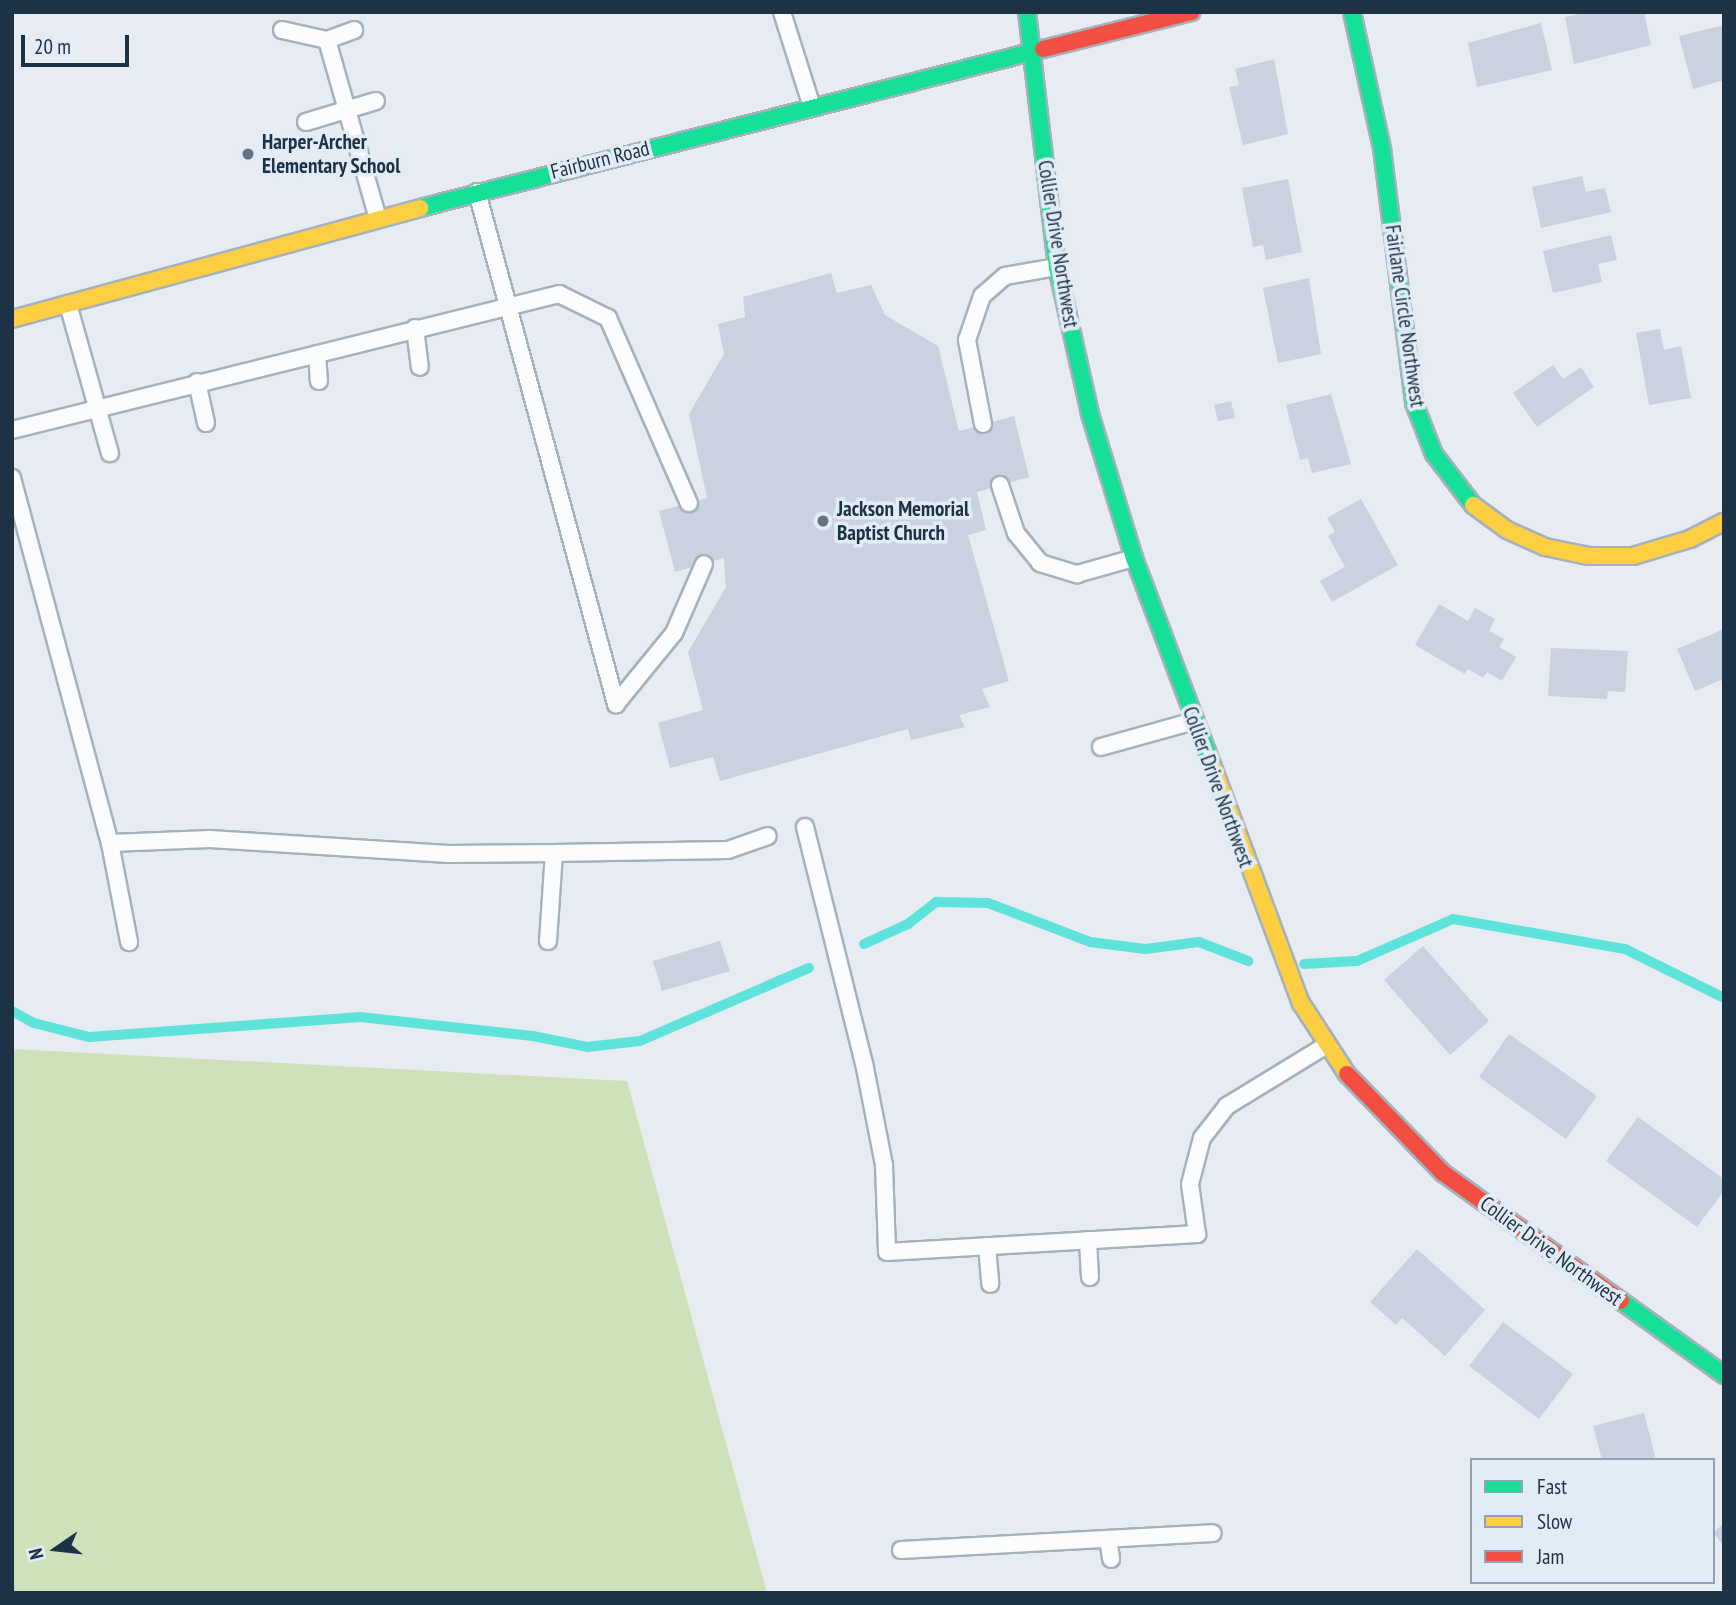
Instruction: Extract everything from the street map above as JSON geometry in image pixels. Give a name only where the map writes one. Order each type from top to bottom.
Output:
[{"type":"street","name":"Collier Drive Northwest","points":[[1027,12],[1029,53],[1057,267],[1090,414],[1134,558],[1280,955],[1325,1046],[1383,1116],[1443,1173],[1724,1376]]},
{"type":"street","name":"Fairburn Road","points":[[12,319],[477,192],[1191,12]]},
{"type":"street","name":"Fairlane Circle Northwest","points":[[1352,12],[1382,149],[1414,403],[1434,454],[1471,504],[1507,530],[1545,547],[1589,556],[1633,556],[1690,539],[1724,522]]},
{"type":"lane","points":[[782,12],[812,107]]},
{"type":"lane","points":[[282,30],[327,40],[354,30]]},
{"type":"lane","points":[[327,40],[378,219]]},
{"type":"lane","points":[[306,122],[347,112],[376,101]]},
{"type":"lane","points":[[477,192],[616,704],[674,633],[704,564]]},
{"type":"lane","points":[[983,424],[967,340],[982,296],[1005,276],[1057,267]]},
{"type":"lane","points":[[12,430],[558,293],[608,318],[689,503]]},
{"type":"lane","points":[[68,304],[110,453]]},
{"type":"lane","points":[[415,328],[420,367]]},
{"type":"lane","points":[[317,354],[318,381]]},
{"type":"lane","points":[[197,382],[206,424]]},
{"type":"lane","points":[[12,478],[110,843],[130,942]]},
{"type":"lane","points":[[1000,485],[1016,533],[1040,564],[1077,573],[1134,558]]},
{"type":"lane","points":[[1101,747],[1194,721]]},
{"type":"lane","points":[[805,827],[864,1063],[884,1165],[887,1252],[1197,1234],[1190,1184],[1202,1138],[1227,1106],[1325,1046]]},
{"type":"lane","points":[[110,843],[210,839],[449,854],[554,853],[728,850],[768,836]]},
{"type":"lane","points":[[548,941],[554,853]]},
{"type":"lane","points":[[1088,1240],[1090,1277]]},
{"type":"lane","points":[[987,1246],[989,1284]]},
{"type":"lane","points":[[901,1550],[1213,1533]]},
{"type":"lane","points":[[1108,1539],[1111,1559]]},
{"type":"green space","points":[[12,1049],[627,1081],[767,1593],[12,1593]]},
{"type":"building","points":[[1588,12],[1644,12],[1651,45],[1574,64],[1565,17]]},
{"type":"building","points":[[1541,23],[1552,70],[1477,87],[1468,43]]},
{"type":"building","points":[[1724,25],[1724,80],[1693,89],[1679,36]]},
{"type":"building","points":[[1274,59],[1288,134],[1243,145],[1229,87],[1239,85],[1235,69]]},
{"type":"building","points":[[1582,176],[1586,192],[1605,188],[1611,212],[1541,228],[1532,187]]},
{"type":"building","points":[[1288,179],[1302,252],[1266,260],[1263,245],[1253,247],[1242,188]]},
{"type":"building","points":[[1611,235],[1617,260],[1598,264],[1602,282],[1553,293],[1543,251]]},
{"type":"building","name":"Jackson Memorial Baptist Church","points":[[831,273],[837,293],[871,285],[885,315],[938,346],[959,431],[1014,416],[1029,477],[977,492],[986,530],[968,535],[1009,681],[982,689],[990,707],[959,715],[965,727],[911,740],[908,729],[720,781],[713,757],[670,768],[658,723],[703,710],[688,652],[726,587],[724,558],[675,572],[659,511],[707,498],[689,414],[724,354],[718,324],[745,317],[743,297]]},
{"type":"building","points":[[1309,278],[1321,354],[1278,363],[1263,288]]},
{"type":"building","points":[[1660,329],[1664,350],[1681,346],[1691,398],[1649,405],[1636,333]]},
{"type":"building","points":[[1553,365],[1563,379],[1581,367],[1594,387],[1537,427],[1513,393]]},
{"type":"building","points":[[1331,394],[1351,464],[1312,473],[1308,458],[1300,460],[1286,405]]},
{"type":"building","points":[[1231,401],[1235,418],[1218,421],[1214,405]]},
{"type":"building","points":[[1361,499],[1398,565],[1332,602],[1320,581],[1345,567],[1328,536],[1335,532],[1327,518]]},
{"type":"building","points":[[1439,604],[1468,621],[1475,608],[1495,619],[1489,631],[1504,639],[1499,647],[1516,657],[1502,681],[1487,672],[1483,678],[1468,669],[1465,674],[1415,645]]},
{"type":"building","points":[[1724,629],[1724,686],[1721,680],[1695,691],[1677,649]]},
{"type":"building","points":[[1551,648],[1628,651],[1625,692],[1608,691],[1607,699],[1548,696]]},
{"type":"building","points":[[720,941],[730,971],[662,991],[653,961]]},
{"type":"building","points":[[1423,946],[1489,1021],[1450,1055],[1384,980]]},
{"type":"building","points":[[1509,1034],[1597,1096],[1566,1139],[1479,1077]]},
{"type":"building","points":[[1638,1117],[1724,1179],[1724,1191],[1697,1227],[1606,1161]]},
{"type":"building","points":[[1417,1249],[1485,1310],[1445,1356],[1402,1318],[1396,1325],[1370,1302]]},
{"type":"building","points":[[1503,1322],[1573,1374],[1539,1419],[1469,1366]]},
{"type":"building","points":[[1644,1413],[1655,1458],[1601,1458],[1593,1426]]},
{"type":"building","points":[[1724,1523],[1724,1546],[1715,1535],[1715,1531]]},
{"type":"waterway","points":[[864,944],[908,924],[936,902],[988,903],[1090,942],[1146,949],[1199,942],[1248,961]]},
{"type":"waterway","points":[[1304,964],[1357,961],[1453,919],[1625,949],[1724,998]]},
{"type":"waterway","points":[[12,1011],[34,1023],[89,1037],[360,1017],[533,1036],[587,1047],[640,1041],[809,968]]},
{"type":"traffic: fast","points":[[1027,12],[1057,267],[1090,414],[1134,558],[1213,767]]},
{"type":"traffic: fast","points":[[1352,12],[1382,149],[1414,403],[1434,454],[1473,505]]},
{"type":"traffic: fast","points":[[420,208],[1043,49]]},
{"type":"traffic: fast","points":[[1621,1301],[1724,1375]]},
{"type":"traffic: slow","points":[[12,319],[420,208]]},
{"type":"traffic: slow","points":[[1473,505],[1507,530],[1545,547],[1589,556],[1633,556],[1690,539],[1724,522]]},
{"type":"traffic: slow","points":[[1213,767],[1301,1003],[1347,1074]]},
{"type":"traffic: jam","points":[[1043,49],[1191,12]]},
{"type":"traffic: jam","points":[[1347,1074],[1443,1173],[1621,1301]]},
{"type":"place","name":"Harper-Archer Elementary School","points":[[248,154]]},
{"type":"place","name":"Jackson Memorial Baptist Church","points":[[823,521]]}]
